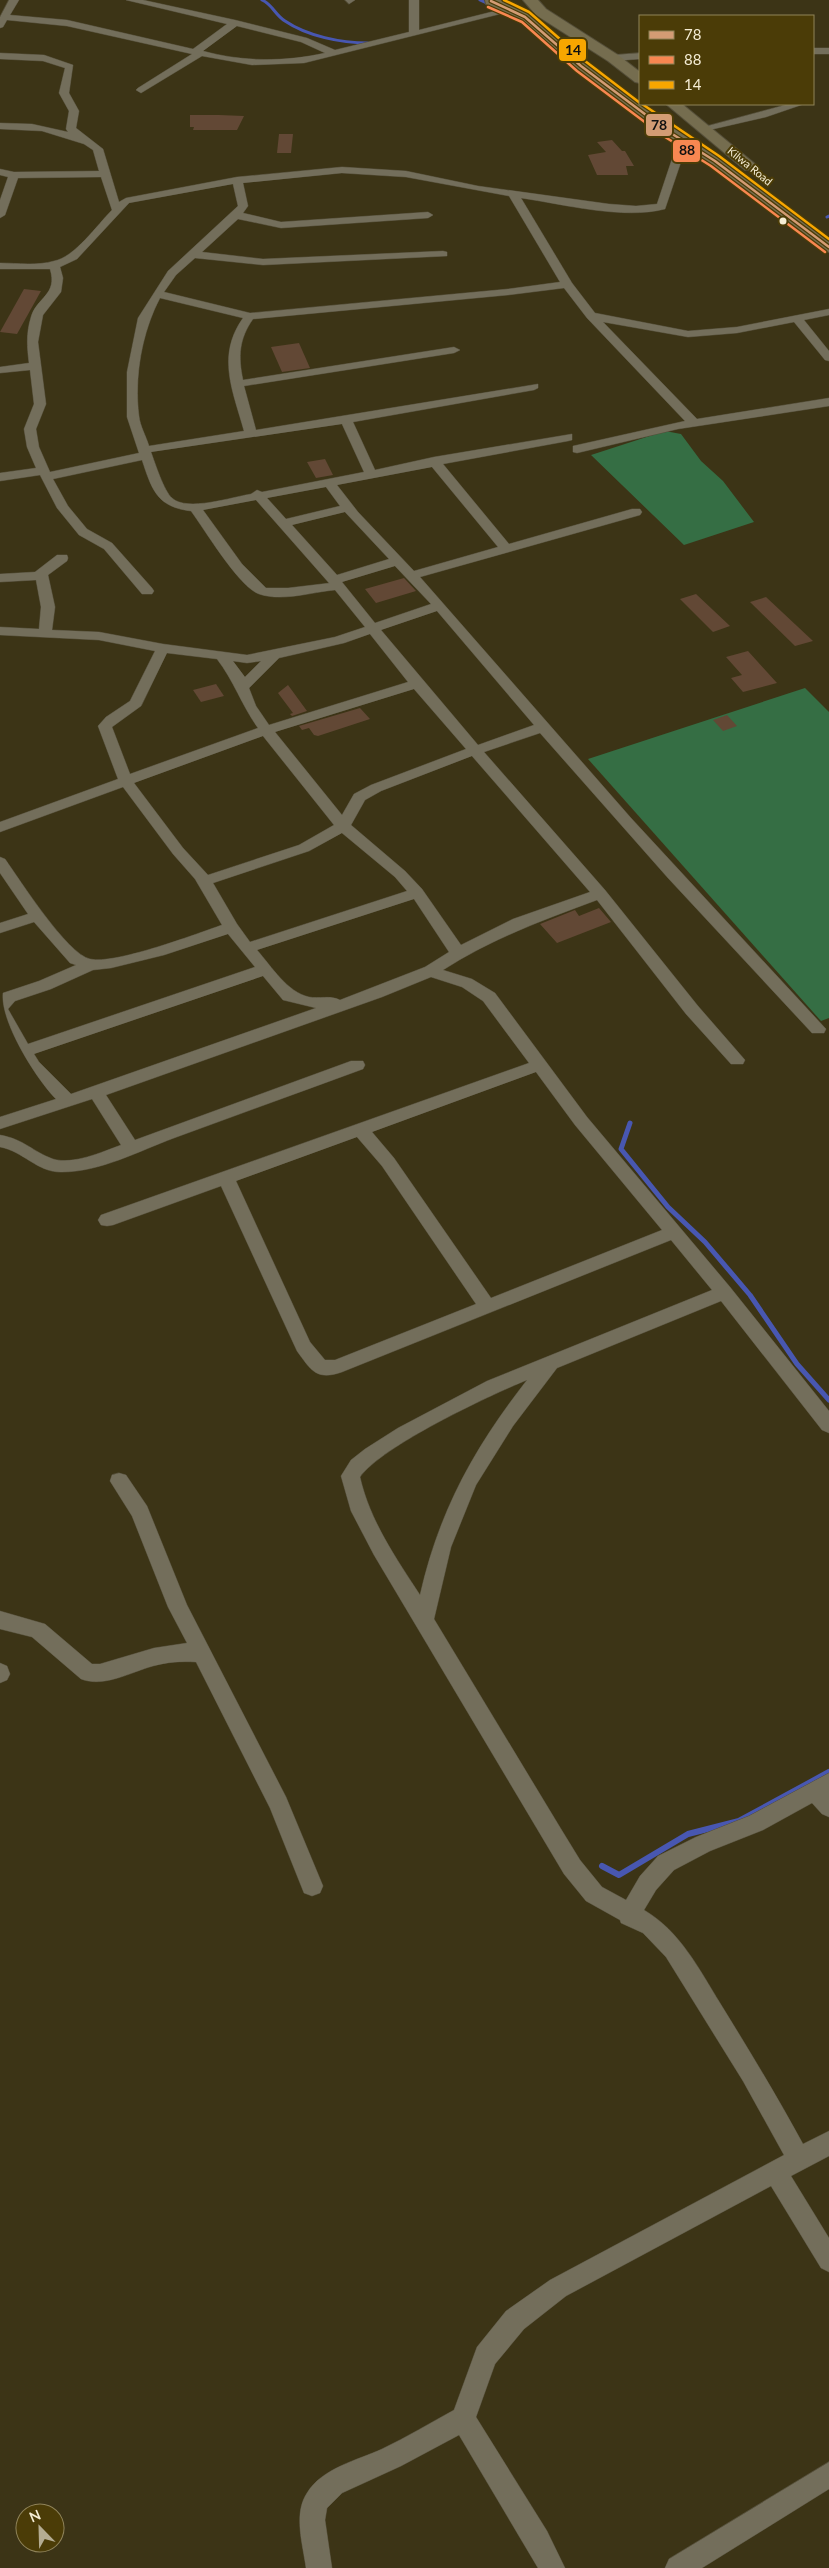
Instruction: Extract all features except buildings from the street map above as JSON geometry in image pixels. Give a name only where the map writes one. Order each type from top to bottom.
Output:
[{"type":"highway","name":"Kilwa Road","points":[[490,0],[514,5],[525,17],[589,72],[688,144],[715,161],[829,247]]},
{"type":"highway","points":[[530,0],[541,12],[613,58],[639,78]]},
{"type":"highway","name":"Kilwa Road","points":[[674,105],[705,128],[740,159],[829,227]]},
{"type":"street","points":[[14,0],[3,21],[67,23],[198,53],[256,64],[285,63],[334,53],[414,34],[514,5]]},
{"type":"street","points":[[131,0],[304,40],[334,53]]},
{"type":"street","points":[[414,0],[414,34]]},
{"type":"street","points":[[141,90],[198,53],[235,23]]},
{"type":"street","points":[[814,51],[829,51]]},
{"type":"street","points":[[0,56],[44,58],[69,66],[71,70],[64,89],[74,111],[71,129],[98,149],[116,209]]},
{"type":"street","points":[[613,58],[639,56]]},
{"type":"street","points":[[705,128],[796,105]]},
{"type":"street","points":[[0,126],[33,127],[58,131],[98,149]]},
{"type":"street","points":[[0,266],[22,268],[54,264],[72,257],[116,209],[126,201],[237,180],[342,170],[406,174],[513,194],[636,209],[657,208],[661,206],[668,194],[681,152],[688,144]]},
{"type":"street","points":[[0,172],[14,174],[106,174]]},
{"type":"street","points":[[0,215],[14,174]]},
{"type":"street","points":[[237,180],[242,206],[236,215],[172,273],[157,294],[144,318],[133,372],[133,417],[144,453],[166,500],[178,506],[195,508],[257,494],[568,437]]},
{"type":"street","points":[[513,194],[567,284],[591,316],[694,423]]},
{"type":"street","points":[[236,215],[281,225],[428,216]]},
{"type":"street","points":[[192,254],[263,262],[443,254]]},
{"type":"street","points":[[54,264],[58,278],[55,292],[37,314],[32,342],[40,404],[30,430],[33,446],[54,494],[78,526],[90,536],[108,546],[147,591]]},
{"type":"street","points":[[157,294],[250,316],[508,292],[567,284]]},
{"type":"street","points":[[591,316],[688,334],[736,330],[829,312]]},
{"type":"street","points":[[250,316],[234,341],[237,384],[251,434]]},
{"type":"street","points":[[797,319],[829,358]]},
{"type":"street","points":[[237,384],[454,350]]},
{"type":"street","points":[[0,370],[36,366]]},
{"type":"street","points":[[0,477],[45,474],[144,453],[346,420],[534,386]]},
{"type":"street","points":[[577,449],[694,423],[786,411],[829,402]]},
{"type":"street","points":[[346,420],[370,473]]},
{"type":"street","points":[[434,461],[505,548]]},
{"type":"street","points":[[328,481],[346,508],[439,606],[543,727],[749,958],[818,1029]]},
{"type":"street","points":[[257,494],[285,523],[336,583],[416,684],[473,751],[600,894],[692,1010],[737,1060]]},
{"type":"street","points":[[195,508],[246,576],[259,590],[274,591],[336,583],[396,561]]},
{"type":"street","points":[[285,523],[346,508]]},
{"type":"street","points":[[411,576],[636,512]]},
{"type":"street","points":[[0,578],[40,575],[62,558]]},
{"type":"street","points":[[40,575],[48,607],[45,633]]},
{"type":"street","points":[[0,631],[99,636],[163,648],[247,659],[274,655],[339,640],[439,606]]},
{"type":"street","points":[[163,648],[136,703],[105,726],[126,782],[172,844],[204,881],[231,928],[290,996],[310,1003],[344,1004]]},
{"type":"street","points":[[242,688],[274,655]]},
{"type":"street","points":[[222,656],[239,679],[249,706],[266,730],[343,826],[394,868],[417,893],[458,952]]},
{"type":"street","points":[[0,827],[266,730],[416,684]]},
{"type":"street","points":[[204,881],[304,848],[343,826],[359,797],[376,788],[543,727]]},
{"type":"street","points":[[0,862],[37,916],[75,959],[90,965]]},
{"type":"street","points":[[247,948],[417,893]]},
{"type":"street","points":[[0,1122],[69,1102],[344,1004],[430,971],[458,952],[518,923],[600,894]]},
{"type":"street","points":[[0,928],[37,916]]},
{"type":"street","points":[[69,1102],[33,1066],[23,1052],[0,1009],[9,997],[45,985],[90,965],[111,963],[155,952],[231,928]]},
{"type":"street","points":[[23,1052],[266,969]]},
{"type":"street","points":[[430,971],[467,983],[485,1002],[540,1065],[581,1121],[724,1292],[829,1425]]},
{"type":"street","points":[[0,1141],[11,1142],[46,1164],[61,1166],[131,1147],[358,1065]]},
{"type":"street","points":[[107,1220],[540,1065]]},
{"type":"street","points":[[96,1092],[131,1147]]},
{"type":"street","points":[[360,1129],[388,1162],[487,1305]]},
{"type":"street","points":[[226,1178],[303,1346],[320,1368],[336,1367],[487,1305],[674,1232]]},
{"type":"street","points":[[724,1292],[493,1386],[436,1414],[372,1454],[358,1465],[350,1476],[352,1494],[361,1511],[572,1867],[594,1894],[629,1916],[651,1926],[674,1950],[751,2073],[799,2159]]},
{"type":"street","points":[[424,1619],[436,1565],[450,1522],[467,1486],[490,1444],[552,1362]]},
{"type":"street","points":[[119,1481],[140,1512],[178,1607],[279,1804],[312,1886]]},
{"type":"street","points":[[0,1620],[38,1630],[88,1674],[100,1673],[181,1652],[201,1653]]},
{"type":"street","points":[[629,1916],[648,1883],[666,1863],[703,1844],[824,1794]]},
{"type":"street","points":[[319,2568],[312,2520],[316,2501],[333,2484],[392,2457],[464,2419],[486,2356],[515,2320],[558,2288],[595,2266],[829,2143]]},
{"type":"street","points":[[776,2172],[829,2260]]},
{"type":"street","points":[[464,2419],[538,2540],[552,2568]]},
{"type":"street","points":[[678,2568],[829,2475]]},
{"type":"green space","points":[[665,431],[681,434],[701,461],[723,481],[754,522],[684,545],[591,455]]},
{"type":"green space","points":[[805,688],[829,712],[829,1018],[821,1021],[588,759]]},
{"type":"waterway","points":[[262,0],[282,19],[303,31],[336,40],[368,43]]},
{"type":"waterway","points":[[480,0],[491,5]]},
{"type":"waterway","points":[[630,1123],[621,1149],[668,1207],[705,1242],[750,1295],[797,1364],[829,1400]]},
{"type":"waterway","points":[[602,1866],[619,1875],[688,1834],[739,1821],[829,1772]]},
{"type":"transit line","name":"14","points":[[504,0],[529,12],[585,61],[639,102]]},
{"type":"transit line","name":"78","points":[[491,1],[525,17],[581,66],[666,130],[715,161],[829,247]]},
{"type":"transit line","name":"88","points":[[488,7],[522,22],[577,71],[662,135],[711,166],[825,252]]},
{"type":"transit line","name":"14","points":[[643,105],[719,156],[829,239]]}]
